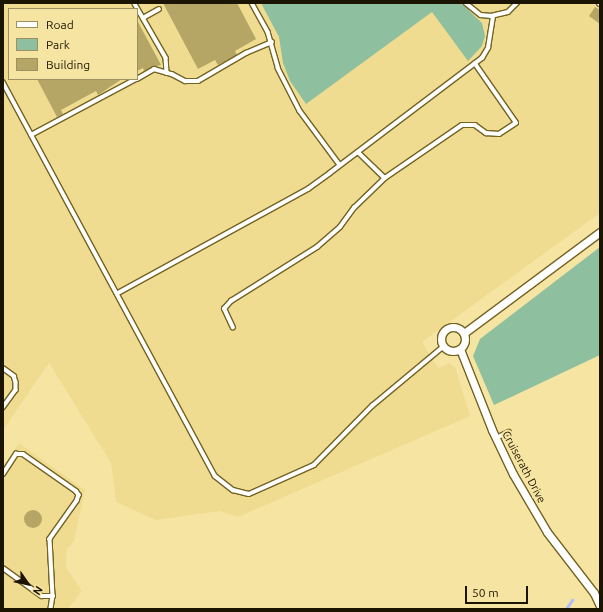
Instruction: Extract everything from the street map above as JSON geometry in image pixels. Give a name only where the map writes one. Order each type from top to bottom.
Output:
[{"type":"street","points":[[464,333],[600,232]]},
{"type":"street","points":[[454,327],[464,333],[464,343],[460,349],[450,350],[444,346],[442,335],[447,330],[454,327]]},
{"type":"street","name":"Cruiserath Drive","points":[[460,349],[496,438],[547,532],[588,585],[600,606]]},
{"type":"street","name":"Cruiserath Drive","points":[[588,585],[600,594]]},
{"type":"lane","points":[[252,3],[272,42],[278,68],[300,111],[340,165]]},
{"type":"lane","points":[[466,3],[481,14],[493,16],[508,12],[517,3]]},
{"type":"lane","points":[[135,4],[137,8]]},
{"type":"lane","points":[[138,9],[166,58],[167,73]]},
{"type":"lane","points":[[143,18],[159,9]]},
{"type":"lane","points":[[118,293],[308,190],[475,64],[488,48],[493,16]]},
{"type":"lane","points":[[138,78],[154,69],[185,81],[198,81],[246,53],[272,42]]},
{"type":"lane","points":[[233,328],[224,309],[231,301],[317,247],[340,227],[354,208],[385,178],[462,125],[475,125],[486,133],[499,134],[516,123],[475,64]]},
{"type":"lane","points":[[31,135],[135,80]]},
{"type":"lane","points":[[3,82],[118,293],[215,476],[233,490],[249,494],[314,465],[372,406],[444,346]]},
{"type":"lane","points":[[358,152],[385,178]]},
{"type":"lane","points":[[3,368],[14,376],[16,382],[16,390],[3,408]]},
{"type":"lane","points":[[496,438],[509,432]]},
{"type":"lane","points":[[3,474],[16,454],[23,454],[76,491],[79,495],[78,501],[50,539],[53,596],[51,609]]},
{"type":"lane","points":[[3,568],[42,596],[53,596]]},
{"type":"shaded area","points":[[3,3],[600,3],[600,213],[422,342],[438,368],[449,363],[455,367],[470,416],[238,517],[220,511],[156,520],[116,502],[111,463],[49,363],[3,430]]},
{"type":"shaded area","points":[[19,443],[85,490],[74,541],[67,549],[66,567],[82,591],[68,609],[3,609],[3,466]]},
{"type":"green space","points":[[261,3],[461,3],[482,23],[485,36],[482,46],[468,61],[432,12],[306,104],[290,81],[283,63],[279,37]]},
{"type":"green space","points":[[600,247],[600,355],[494,405],[473,356],[480,339]]},
{"type":"building","points":[[163,3],[237,3],[256,39],[235,51],[237,55],[218,65],[215,60],[198,69]]},
{"type":"building","points":[[595,7],[600,10],[600,24],[589,16]]},
{"type":"building","points":[[138,22],[161,65],[144,71],[143,68],[138,70]]},
{"type":"building","points":[[38,80],[120,80],[98,95],[96,91],[61,110],[63,114],[57,117]]},
{"type":"building","points":[[33,510],[37,511],[41,515],[41,523],[37,527],[33,528],[29,527],[25,523],[24,519],[25,515],[29,511]]},
{"type":"waterway","points":[[566,609],[572,600]]}]
